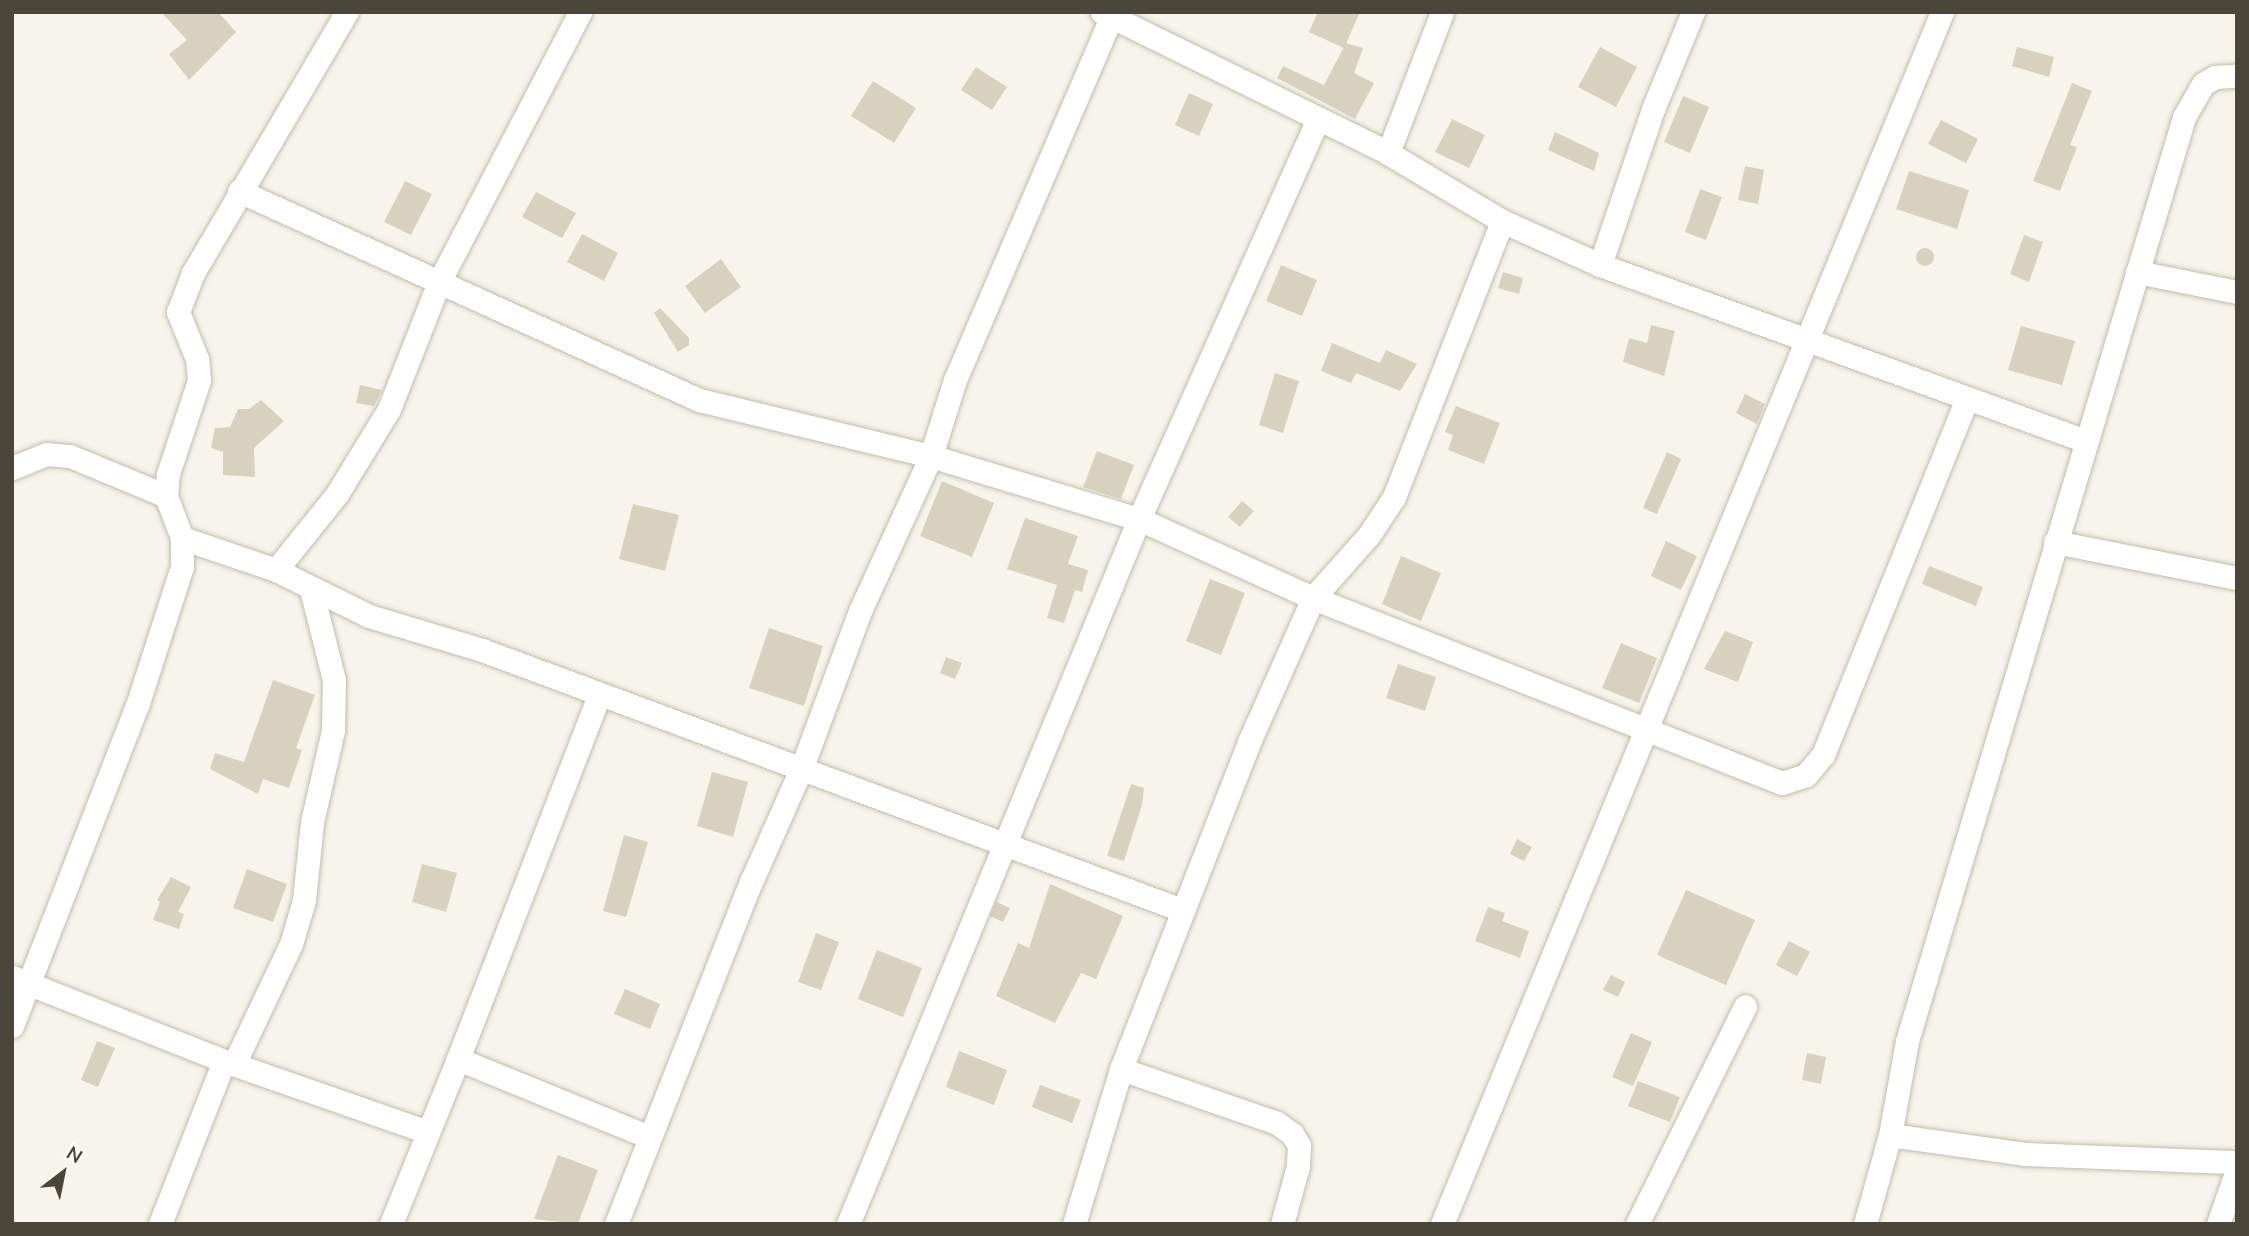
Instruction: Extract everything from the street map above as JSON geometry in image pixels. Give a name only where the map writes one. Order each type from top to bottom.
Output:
[{"type":"street","points":[[12,1026],[20,980],[137,706],[182,567],[182,538],[166,496],[168,474],[199,380],[197,359],[178,312],[193,273],[239,191],[347,12]]},
{"type":"street","points":[[276,570],[337,494],[389,409],[439,282],[580,12]]},
{"type":"street","points":[[1388,153],[1442,12]]},
{"type":"street","points":[[1600,265],[1653,109],[1693,12]]},
{"type":"street","points":[[1442,1224],[1809,341],[1882,150],[1942,12]]},
{"type":"street","points":[[616,1224],[802,767],[859,611],[931,456],[955,380],[1107,15],[1388,153],[1502,221],[1600,265],[2086,440]]},
{"type":"street","points":[[1865,1224],[1890,1135],[1906,1041],[2184,117],[2203,84],[2215,77],[2237,76]]},
{"type":"street","points":[[848,1224],[1003,841],[1139,519],[1318,119]]},
{"type":"street","points":[[239,191],[699,400],[931,456],[1139,519],[1313,598],[1769,781],[1795,780],[1816,766],[1967,399]]},
{"type":"street","points":[[1074,1224],[1121,1069],[1182,910],[1313,598],[1369,535],[1394,497],[1502,221]]},
{"type":"street","points":[[2137,272],[2237,292]]},
{"type":"street","points":[[12,468],[46,454],[70,456],[166,496]]},
{"type":"street","points":[[182,538],[276,570],[369,616],[482,650],[599,696],[802,767],[1182,910]]},
{"type":"street","points":[[2055,542],[2237,578]]},
{"type":"street","points":[[160,1224],[229,1063],[291,944],[304,900],[312,822],[333,730],[334,680],[311,589]]},
{"type":"street","points":[[391,1224],[425,1131],[458,1059],[599,696]]},
{"type":"street","points":[[20,980],[229,1063],[425,1131]]},
{"type":"street","points":[[1637,1224],[1745,1006]]},
{"type":"street","points":[[458,1059],[649,1138]]},
{"type":"street","points":[[1121,1069],[1277,1123],[1292,1134],[1299,1145],[1298,1166],[1282,1224]]},
{"type":"street","points":[[1890,1135],[2025,1154],[2237,1162]]},
{"type":"street","points":[[2218,1224],[2237,1170]]},
{"type":"building","points":[[161,12],[218,12],[236,32],[189,80],[169,54],[187,40]]},
{"type":"building","points":[[1318,12],[1360,12],[1344,48],[1309,32]]},
{"type":"building","points":[[1346,43],[1363,48],[1354,73],[1374,83],[1355,119],[1277,78],[1283,66],[1324,85]]},
{"type":"building","points":[[1600,47],[1637,67],[1616,107],[1578,87]]},
{"type":"building","points":[[2017,47],[2054,57],[2049,77],[2012,66]]},
{"type":"building","points":[[976,67],[1007,87],[992,110],[961,90]]},
{"type":"building","points":[[873,81],[916,108],[894,143],[851,116]]},
{"type":"building","points":[[2072,83],[2092,91],[2070,145],[2077,147],[2060,191],[2033,181]]},
{"type":"building","points":[[1189,93],[1213,104],[1199,136],[1175,125]]},
{"type":"building","points":[[1683,96],[1709,107],[1690,153],[1664,142]]},
{"type":"building","points":[[1452,119],[1485,135],[1469,168],[1435,152]]},
{"type":"building","points":[[1941,120],[1978,139],[1966,163],[1928,144]]},
{"type":"building","points":[[1555,132],[1599,153],[1594,171],[1548,150]]},
{"type":"building","points":[[1745,166],[1764,170],[1758,204],[1738,200]]},
{"type":"building","points":[[1909,171],[1969,190],[1957,229],[1896,209]]},
{"type":"building","points":[[405,181],[432,194],[411,235],[384,222]]},
{"type":"building","points":[[1700,189],[1722,197],[1706,240],[1685,232]]},
{"type":"building","points":[[536,192],[576,213],[562,238],[522,217]]},
{"type":"building","points":[[582,234],[618,253],[604,281],[567,262]]},
{"type":"building","points":[[2024,235],[2043,242],[2029,282],[2010,274]]},
{"type":"building","points":[[1925,248],[1931,251],[1934,257],[1931,263],[1925,266],[1919,263],[1916,257],[1919,251]]},
{"type":"building","points":[[721,259],[741,287],[705,313],[685,286]]},
{"type":"building","points":[[1281,265],[1317,280],[1302,316],[1266,301]]},
{"type":"building","points":[[1503,272],[1523,278],[1519,294],[1498,288]]},
{"type":"building","points":[[660,308],[689,338],[689,345],[678,352],[654,313]]},
{"type":"building","points":[[1651,325],[1675,331],[1664,376],[1623,362],[1629,338],[1647,343]]},
{"type":"building","points":[[2021,326],[2075,341],[2062,385],[2008,370]]},
{"type":"building","points":[[1332,343],[1380,363],[1386,350],[1417,364],[1400,391],[1356,373],[1351,383],[1321,371]]},
{"type":"building","points":[[1275,373],[1299,381],[1283,433],[1259,425]]},
{"type":"building","points":[[360,385],[382,390],[374,406],[356,403]]},
{"type":"building","points":[[1745,394],[1765,404],[1757,424],[1736,413]]},
{"type":"building","points":[[261,400],[284,421],[254,448],[255,477],[223,475],[223,452],[211,448],[215,428],[230,427],[238,409],[249,409]]},
{"type":"building","points":[[1456,406],[1500,423],[1484,464],[1448,450],[1453,435],[1445,432]]},
{"type":"building","points":[[1097,451],[1134,465],[1121,499],[1083,487]]},
{"type":"building","points":[[1667,452],[1681,459],[1657,514],[1643,508]]},
{"type":"building","points":[[942,481],[994,503],[972,557],[920,536]]},
{"type":"building","points":[[1242,501],[1254,511],[1240,527],[1228,517]]},
{"type":"building","points":[[633,504],[679,515],[665,571],[619,559]]},
{"type":"building","points":[[1025,518],[1078,536],[1068,564],[1088,570],[1082,592],[1075,590],[1064,623],[1047,618],[1057,585],[1007,569]]},
{"type":"building","points":[[1666,541],[1697,556],[1681,590],[1651,576]]},
{"type":"building","points":[[1401,556],[1441,573],[1421,621],[1382,604]]},
{"type":"building","points":[[1929,566],[1983,587],[1976,606],[1922,584]]},
{"type":"building","points":[[1210,579],[1245,593],[1221,655],[1186,641]]},
{"type":"building","points":[[769,628],[823,646],[804,706],[749,688]]},
{"type":"building","points":[[1725,631],[1753,642],[1738,682],[1704,669]]},
{"type":"building","points":[[1621,643],[1657,658],[1639,703],[1602,688]]},
{"type":"building","points":[[946,657],[962,663],[955,679],[940,673]]},
{"type":"building","points":[[1398,664],[1436,677],[1425,711],[1386,698]]},
{"type":"building","points":[[273,680],[315,695],[296,748],[302,750],[289,788],[263,779],[258,794],[210,769],[215,753],[244,762]]},
{"type":"building","points":[[712,772],[748,782],[733,837],[697,826]]},
{"type":"building","points":[[1131,784],[1144,788],[1142,805],[1124,861],[1107,856]]},
{"type":"building","points":[[624,835],[648,842],[626,917],[603,911]]},
{"type":"building","points":[[1517,839],[1532,847],[1524,861],[1510,854]]},
{"type":"building","points":[[422,864],[457,873],[446,912],[412,902]]},
{"type":"building","points":[[247,869],[287,884],[273,922],[233,908]]},
{"type":"building","points":[[171,877],[191,887],[178,912],[184,914],[179,929],[153,920],[160,902],[157,900]]},
{"type":"building","points":[[1050,884],[1123,916],[1096,979],[1081,973],[1055,1023],[996,996],[1018,943],[1029,948]]},
{"type":"building","points":[[1686,890],[1755,920],[1726,985],[1657,955]]},
{"type":"building","points":[[996,902],[1010,908],[1003,922],[990,916]]},
{"type":"building","points":[[1488,907],[1505,913],[1502,921],[1529,931],[1520,958],[1475,941]]},
{"type":"building","points":[[816,933],[839,942],[821,990],[798,982]]},
{"type":"building","points":[[1789,941],[1810,952],[1797,976],[1776,965]]},
{"type":"building","points":[[877,950],[922,968],[903,1017],[858,999]]},
{"type":"building","points":[[1611,975],[1625,982],[1618,997],[1603,990]]},
{"type":"building","points":[[625,989],[660,1004],[650,1029],[614,1014]]},
{"type":"building","points":[[1631,1033],[1652,1042],[1633,1086],[1612,1077]]},
{"type":"building","points":[[97,1041],[115,1048],[98,1087],[81,1080]]},
{"type":"building","points":[[959,1051],[1007,1070],[994,1105],[946,1087]]},
{"type":"building","points":[[1807,1053],[1826,1057],[1821,1084],[1802,1080]]},
{"type":"building","points":[[1638,1081],[1680,1097],[1670,1122],[1628,1106]]},
{"type":"building","points":[[1040,1085],[1081,1100],[1072,1123],[1032,1107]]},
{"type":"building","points":[[558,1155],[598,1170],[578,1224],[534,1219]]}]
